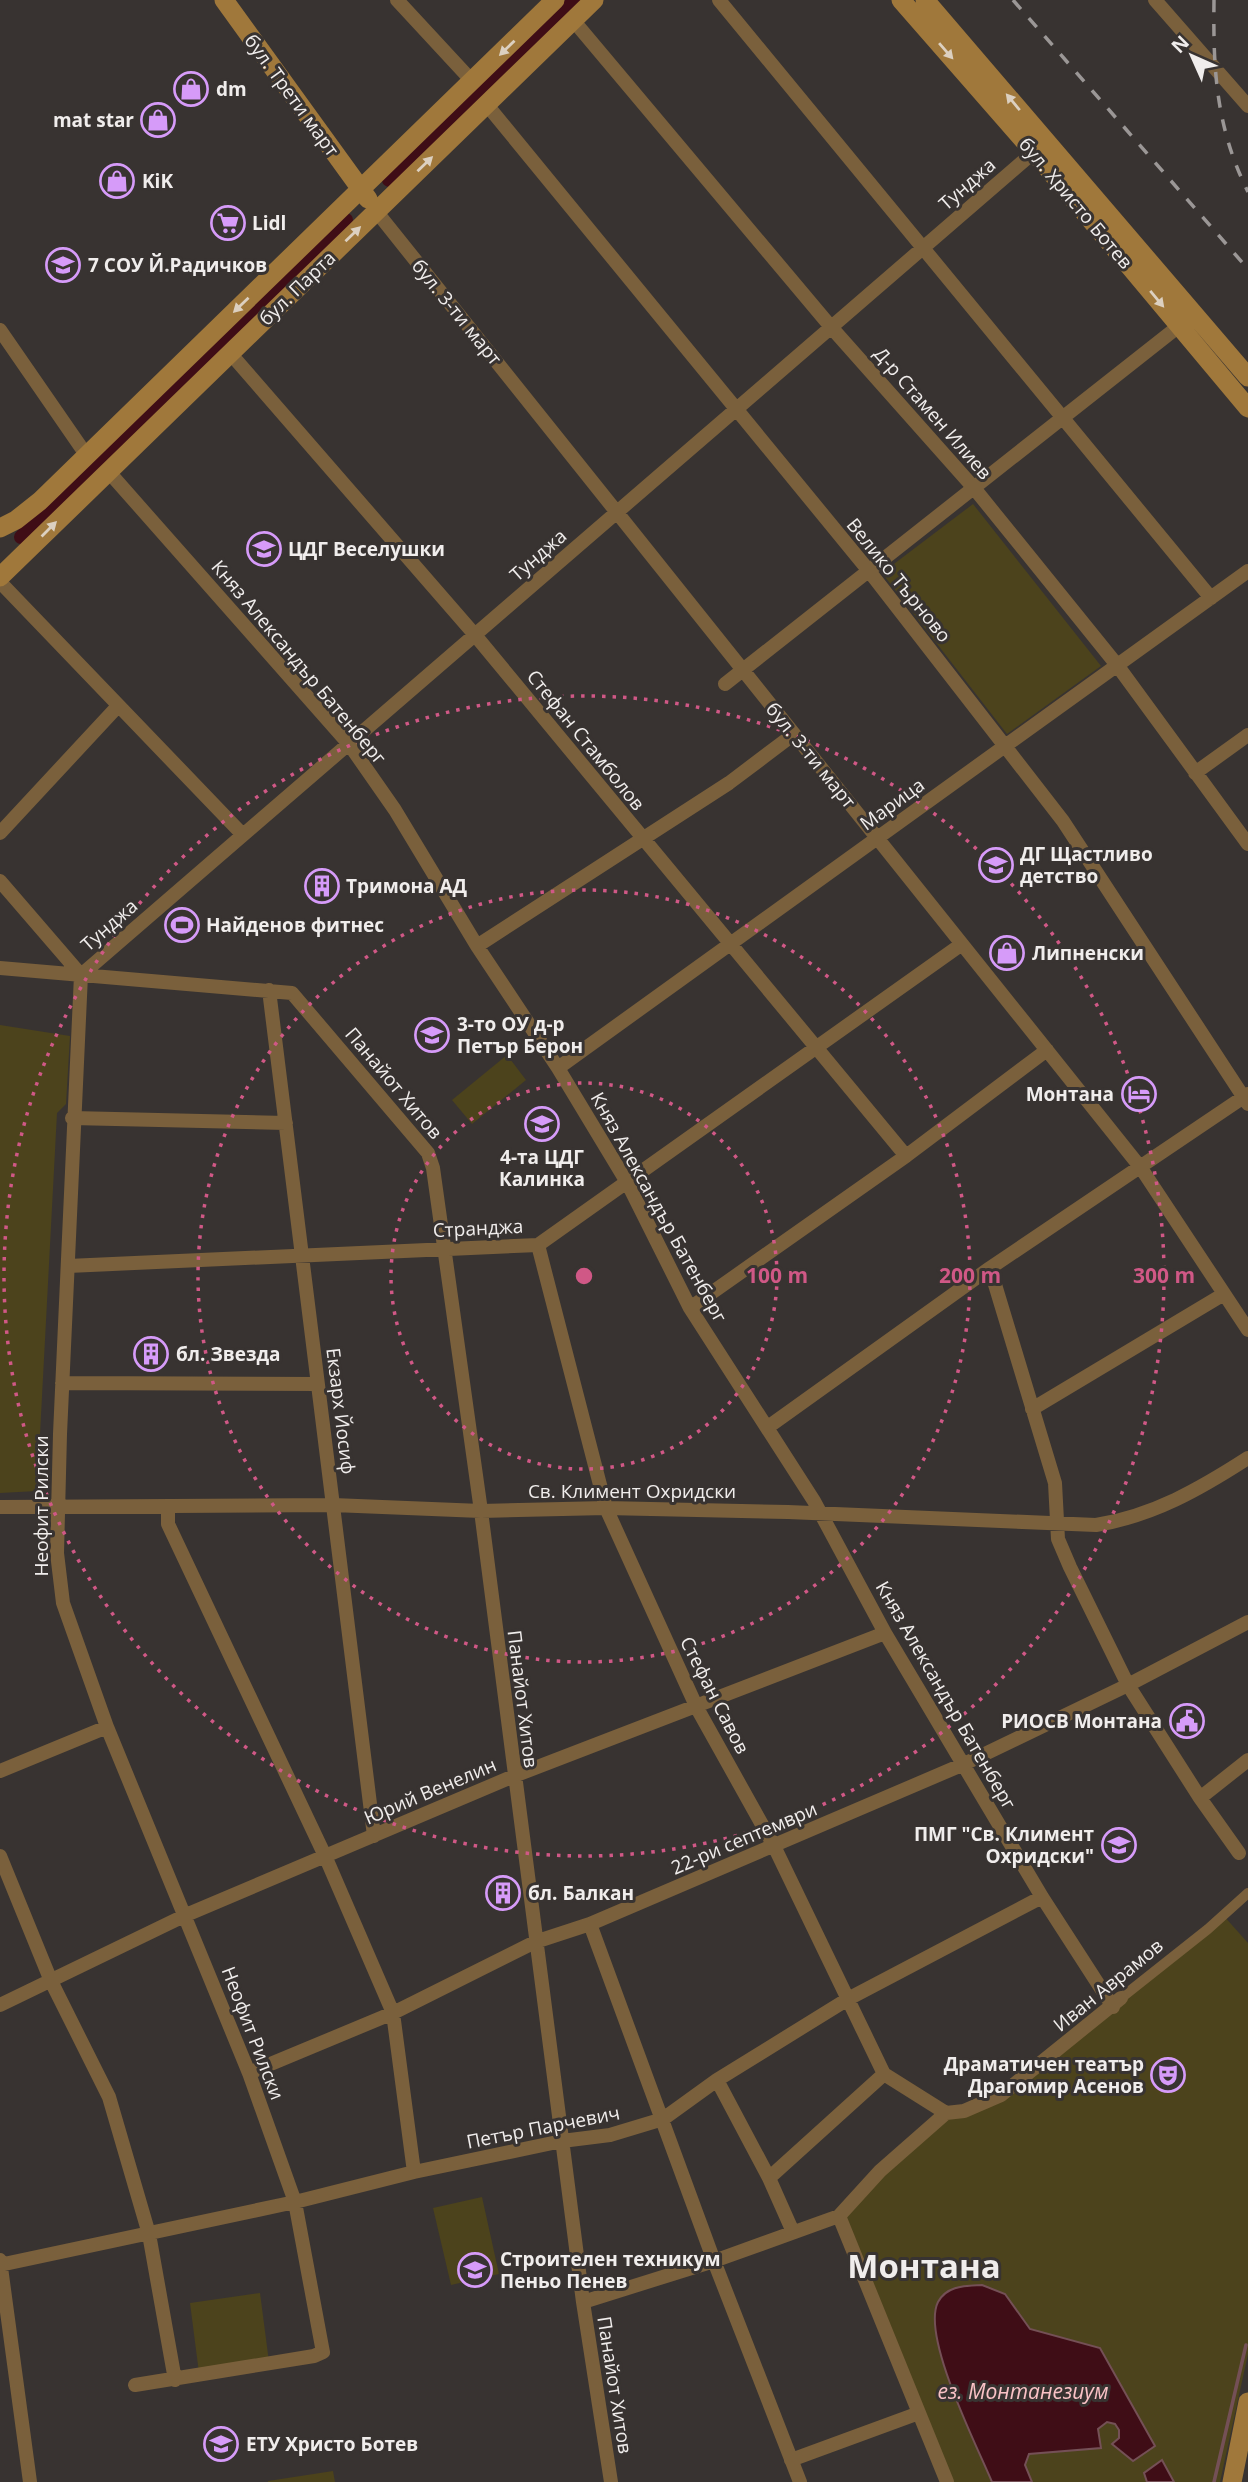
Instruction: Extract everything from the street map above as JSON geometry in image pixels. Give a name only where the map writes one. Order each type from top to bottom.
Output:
[{"type":"main road","name":"бул. Трети март","points":[[224,0],[360,190]]},
{"type":"main road","name":"бул. Парта","points":[[0,528],[28,511],[86,456],[555,0]]},
{"type":"main road","name":"бул. Парта","points":[[0,579],[594,0]]},
{"type":"main road","name":"бул. Христо Ботев","points":[[901,0],[1027,158],[1179,326],[1248,408]]},
{"type":"main road","name":"бул. Христо Ботев","points":[[925,0],[1248,377]]},
{"type":"main road","name":"бул. 3-ти март","points":[[360,190],[376,211]]},
{"type":"main road","points":[[1232,2482],[1248,2402]]},
{"type":"street","points":[[397,0],[472,80]]},
{"type":"street","points":[[719,0],[1061,419],[1211,598]]},
{"type":"street","points":[[1154,0],[1248,106]]},
{"type":"street","name":"Д-р Стамен Илиев","points":[[573,20],[831,327],[974,488],[1117,665],[1248,844]]},
{"type":"street","name":"Велико Търново","points":[[487,105],[869,571],[1006,745],[1063,821],[1247,1098]]},
{"type":"street","name":"Тунджа","points":[[80,975],[1027,158]]},
{"type":"street","name":"бул. 3-ти март","points":[[376,211],[1141,1168],[1248,1330]]},
{"type":"street","points":[[724,684],[1179,326]]},
{"type":"street","points":[[0,330],[86,456]]},
{"type":"street","name":"Стефан Стамболов","points":[[230,353],[475,635],[641,839],[906,1156]]},
{"type":"street","name":"Княз Александър Батенберг","points":[[108,471],[349,744],[395,810],[477,946],[558,1068],[628,1184],[690,1308],[821,1513],[885,1633],[1042,1897],[1117,2003]]},
{"type":"street","name":"Марица","points":[[558,1068],[1248,571]]},
{"type":"street","points":[[0,579],[243,835]]},
{"type":"street","points":[[0,833],[118,706]]},
{"type":"street","points":[[477,946],[729,783],[794,734]]},
{"type":"street","points":[[1195,773],[1248,735]]},
{"type":"street","points":[[0,881],[80,975]]},
{"type":"street","name":"Странджа","points":[[68,1266],[538,1245],[628,1184],[814,1047],[962,944]]},
{"type":"street","name":"Панайот Хитов","points":[[0,968],[292,993],[431,1157],[481,1511],[583,2302],[611,2482]]},
{"type":"street","name":"Неофит Рилски","points":[[80,975],[72,1118],[57,1553],[62,1603],[107,1727],[249,2073],[295,2202],[323,2352],[314,2356],[176,2380]]},
{"type":"street","name":"Екзарх Йосиф","points":[[269,990],[374,1836]]},
{"type":"street","points":[[690,1308],[906,1156],[1047,1051]]},
{"type":"street","points":[[768,1427],[990,1268],[1247,1098]]},
{"type":"street","points":[[72,1118],[286,1123]]},
{"type":"street","name":"Стефан Савов","points":[[538,1245],[606,1508],[697,1708],[774,1846],[884,2074]]},
{"type":"street","points":[[990,1268],[1055,1483],[1058,1539],[1128,1685],[1200,1798],[1239,1853]]},
{"type":"street","points":[[1032,1409],[1224,1294]]},
{"type":"street","points":[[62,1383],[318,1384]]},
{"type":"street","name":"Св. Климент Охридски","points":[[0,1507],[333,1505],[481,1511],[606,1508],[821,1513],[1096,1525],[1132,1519],[1156,1510],[1248,1458]]},
{"type":"street","points":[[168,1507],[168,1524],[326,1858],[393,2013],[414,2172]]},
{"type":"street","name":"22-ри септември","points":[[249,2073],[393,2013],[535,1942],[590,1924],[964,1764],[1128,1685],[1248,1622]]},
{"type":"street","name":"Юрий Венелин","points":[[0,2005],[186,1915],[326,1858],[514,1776],[697,1708],[885,1633]]},
{"type":"street","points":[[0,1771],[107,1727]]},
{"type":"street","points":[[1200,1798],[1248,1760]]},
{"type":"street","points":[[0,1856],[51,1981],[109,2097],[149,2234],[176,2380],[135,2385]]},
{"type":"street","name":"Иван Аврамов","points":[[583,2302],[714,2261],[839,2216],[880,2171],[946,2113],[964,2111],[1001,2095],[1117,2003],[1248,1893]]},
{"type":"street","name":"Петър Парчевич","points":[[0,2263],[295,2202],[414,2172],[562,2141],[610,2135],[663,2119],[717,2080],[848,1999],[1042,1897]]},
{"type":"street","points":[[590,1924],[714,2261],[800,2482]]},
{"type":"street","points":[[769,2178],[884,2074],[946,2113]]},
{"type":"street","points":[[717,2080],[769,2178],[793,2232]]},
{"type":"street","points":[[839,2216],[947,2482]]},
{"type":"street","points":[[0,2263],[30,2482]]},
{"type":"street","points":[[791,2460],[919,2413]]},
{"type":"shaded area","points":[[973,504],[1101,666],[1007,734],[882,573]]},
{"type":"shaded area","points":[[0,1025],[70,1036],[66,1104],[57,1113],[37,1491],[0,1493]]},
{"type":"shaded area","points":[[507,1055],[526,1080],[472,1124],[452,1100]]},
{"type":"shaded area","points":[[1223,1915],[1248,1943],[1248,2354],[1220,2482],[948,2482],[839,2216],[946,2113],[981,2105]]},
{"type":"shaded area","points":[[482,2197],[499,2274],[451,2285],[433,2208]]},
{"type":"shaded area","points":[[260,2293],[269,2362],[199,2373],[190,2303]]},
{"type":"shaded area","points":[[333,2471],[335,2482],[268,2482],[268,2481]]},
{"type":"water","name":"ез. Монтанезиум","points":[[982,2285],[1005,2294],[1030,2329],[1100,2348],[1155,2446],[1133,2461],[1112,2444],[1119,2438],[1119,2430],[1115,2424],[1107,2422],[1098,2429],[1101,2448],[1029,2454],[1025,2465],[1032,2482],[992,2482],[953,2391],[937,2339],[935,2318],[938,2302],[946,2292]]},
{"type":"water","points":[[1162,2460],[1174,2482],[1147,2482],[1144,2473]]},
{"type":"waterway","points":[[389,180],[575,0]]},
{"type":"waterway","points":[[21,537],[346,220]]},
{"type":"waterway","points":[[1214,2482],[1246,2345]]},
{"type":"railway","points":[[1013,0],[1248,269]]},
{"type":"railway","points":[[1214,0],[1214,51],[1223,121],[1237,168],[1248,192]]},
{"type":"place","name":"dm","points":[[191,89]]},
{"type":"place","name":"mat star","points":[[158,120]]},
{"type":"place","name":"KiK","points":[[117,181]]},
{"type":"place","name":"Lidl","points":[[228,223]]},
{"type":"place","name":"7 СОУ Й.Радичков","points":[[63,265]]},
{"type":"place","name":"ЦДГ Веселушки","points":[[264,549]]},
{"type":"place","name":"ДГ Щастливо детство","points":[[996,865]]},
{"type":"place","name":"Тримона АД","points":[[322,886]]},
{"type":"place","name":"Найденов фитнес","points":[[182,925]]},
{"type":"place","name":"Липненски","points":[[1007,953]]},
{"type":"place","name":"3-то ОУ д-р Петър Берон","points":[[432,1035]]},
{"type":"place","name":"Монтана","points":[[1139,1094]]},
{"type":"place","name":"4-та ЦДГ Калинка","points":[[542,1124]]},
{"type":"place","name":"бл. Звезда","points":[[151,1354]]},
{"type":"place","name":"РИОСВ Монтана","points":[[1187,1721]]},
{"type":"place","name":"ПМГ \"Св. Климент Охридски\"","points":[[1119,1845]]},
{"type":"place","name":"бл. Балкан","points":[[503,1893]]},
{"type":"place","name":"Драматичен театър Драгомир Асенов","points":[[1168,2075]]},
{"type":"place","name":"Строителен техникум Пеньо Пенев","points":[[475,2270]]},
{"type":"place","name":"ЕТУ Христо Ботев","points":[[221,2444]]},
{"type":"district","name":"Монтана","points":[[924,2265]]}]
